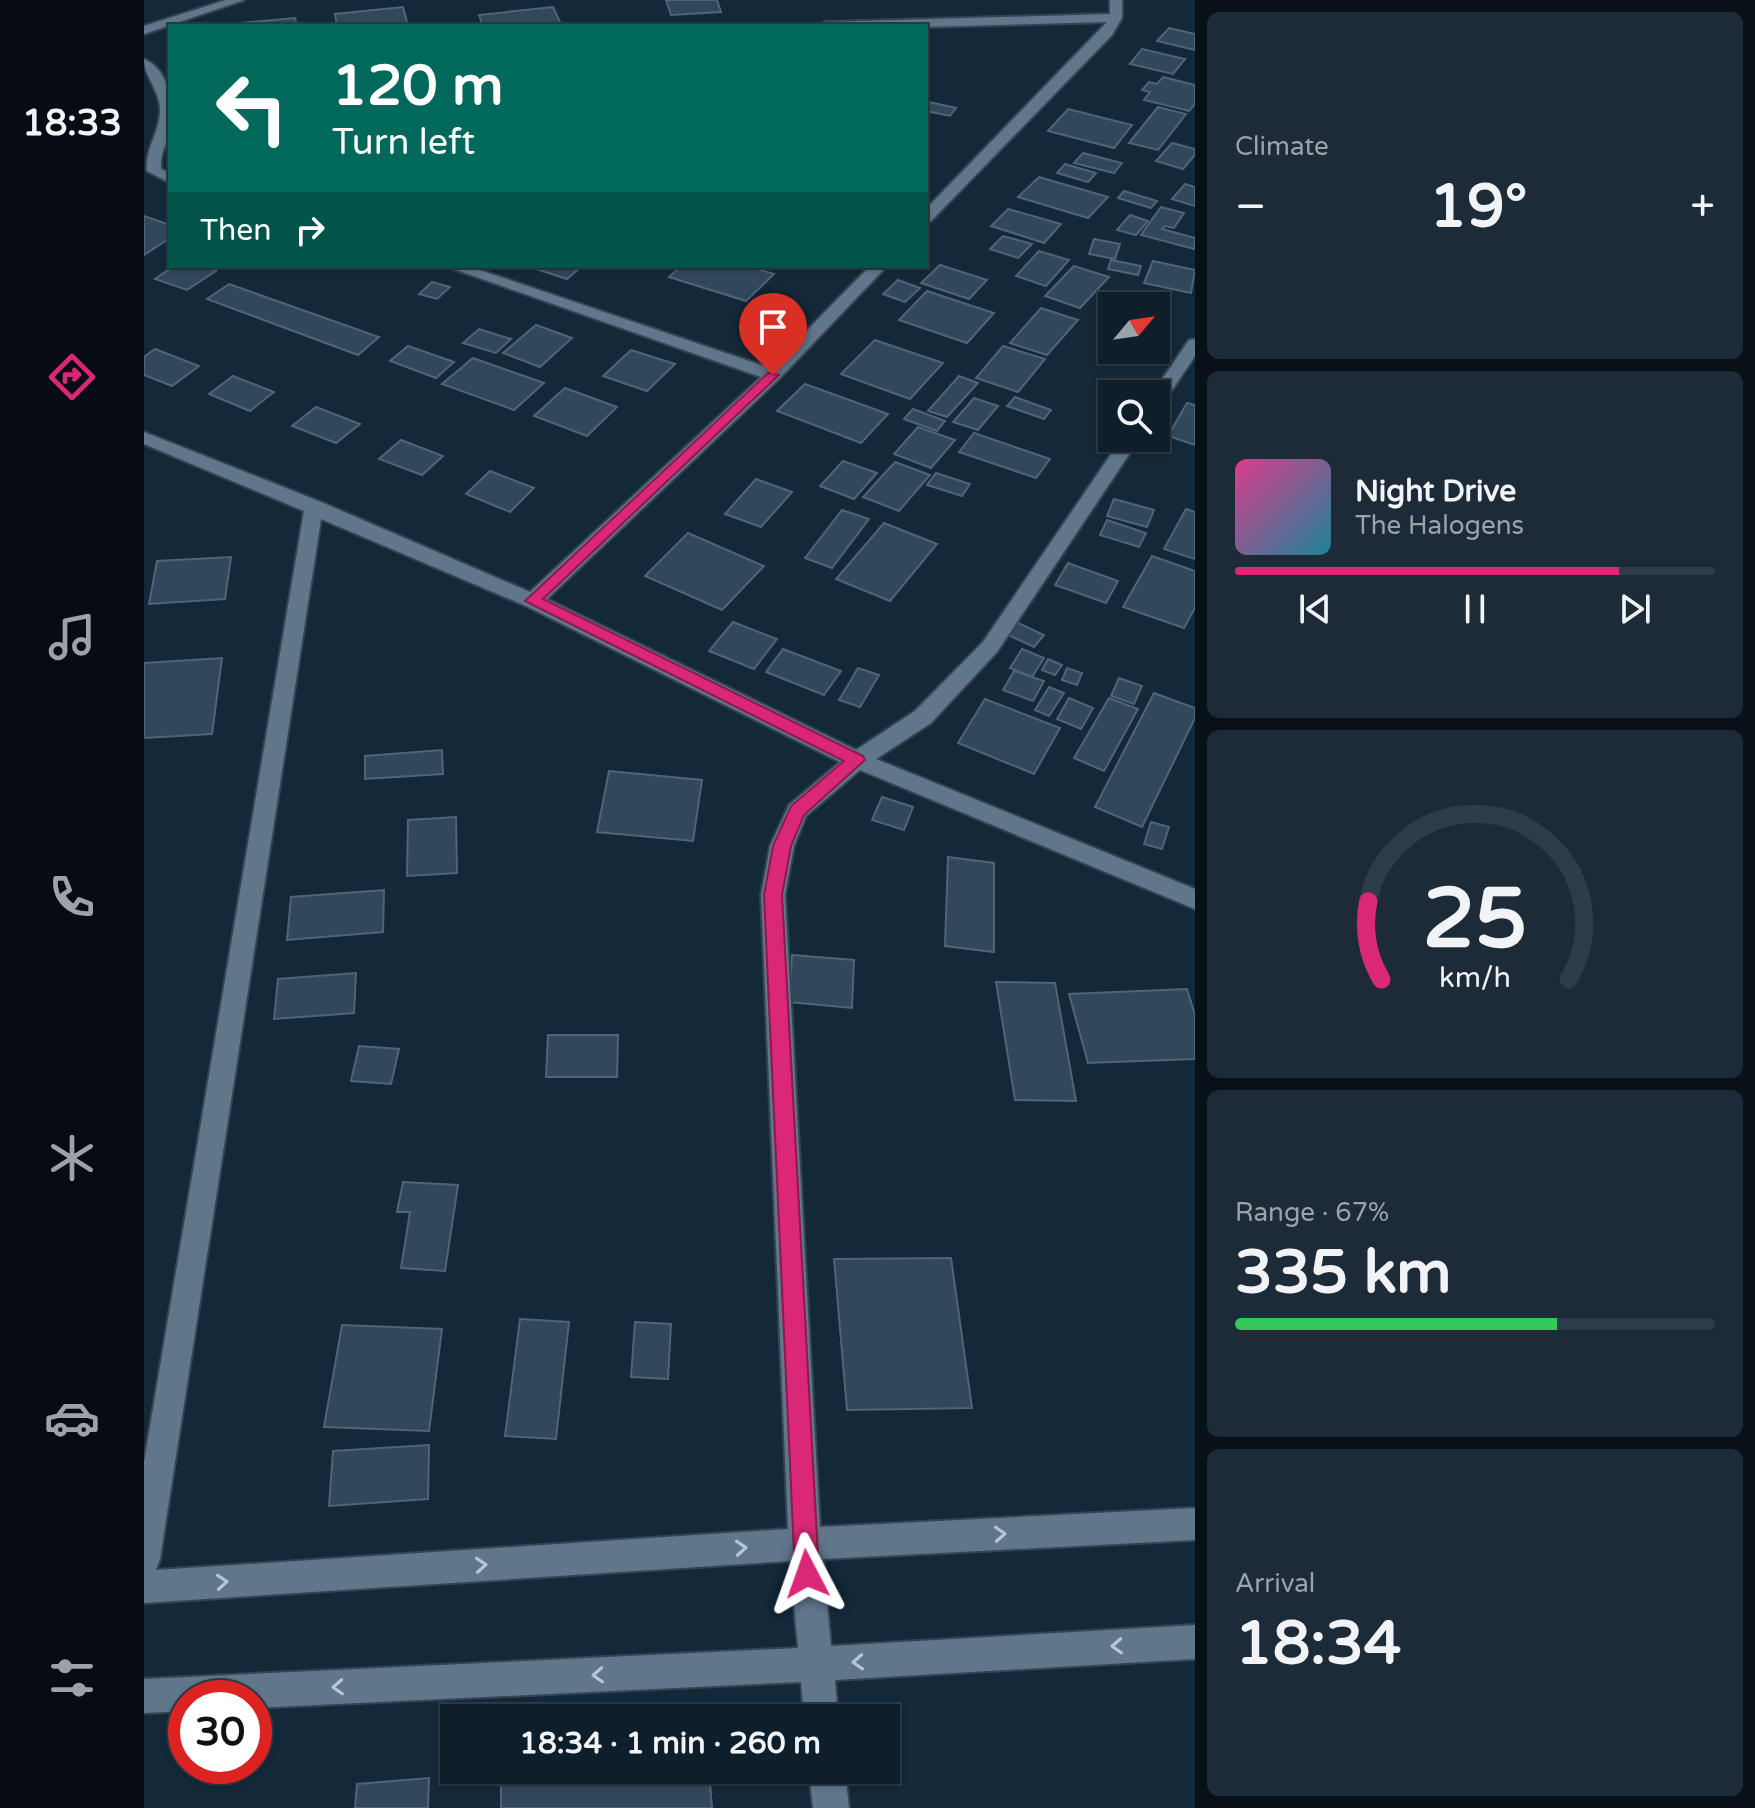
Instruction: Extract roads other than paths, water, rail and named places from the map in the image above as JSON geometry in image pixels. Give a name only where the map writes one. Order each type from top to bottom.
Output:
[{"type":"street","points":[[144,30],[238,0]]},
{"type":"street","points":[[928,216],[1108,32],[1116,18],[1116,0]]},
{"type":"street","points":[[898,24],[1116,18]]},
{"type":"street","points":[[144,63],[164,87],[166,123],[151,152],[154,171],[168,178]]},
{"type":"street","points":[[459,268],[773,375]]},
{"type":"street","points":[[533,601],[773,375],[877,268]]},
{"type":"street","points":[[1170,381],[1195,344]]},
{"type":"street","points":[[144,437],[314,506],[533,601],[857,760],[1195,899]]},
{"type":"street","points":[[819,1704],[805,1544],[773,895],[782,846],[797,811],[857,760],[923,717],[990,647],[1122,452]]},
{"type":"street","points":[[144,1559],[314,506]]},
{"type":"street","points":[[144,1587],[805,1544],[1195,1524]]},
{"type":"street","points":[[144,1696],[815,1664],[1195,1642]]},
{"type":"street","points":[[828,1784],[831,1808]]}]
